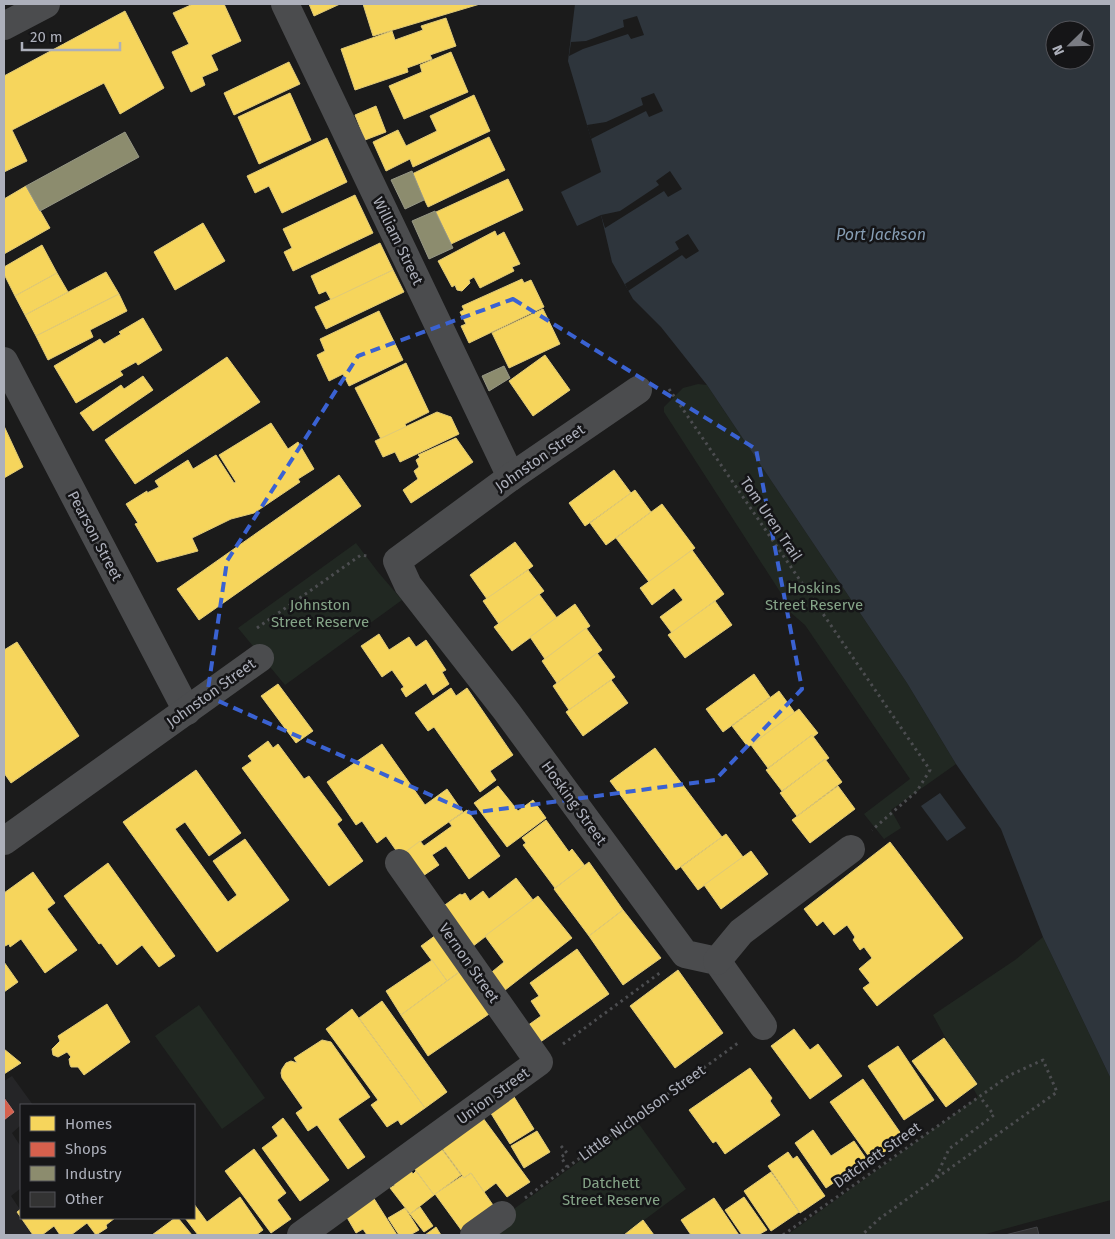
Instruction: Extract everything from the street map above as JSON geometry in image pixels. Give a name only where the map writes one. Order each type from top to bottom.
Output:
[{"type":"street","points":[[4,26],[46,4]]},
{"type":"street","name":"William Street","points":[[284,4],[511,477]]},
{"type":"street","name":"Pearson Street","points":[[4,361],[186,711]]},
{"type":"street","name":"Johnston Street","points":[[397,561],[511,477],[638,390]]},
{"type":"street","name":"Hosking Street","points":[[397,561],[408,585],[507,712],[685,954]]},
{"type":"street","name":"Johnston Street","points":[[4,841],[260,658]]},
{"type":"street","points":[[718,961],[741,932],[851,849]]},
{"type":"street","name":"Vernon Street","points":[[399,863],[539,1062]]},
{"type":"street","points":[[685,954],[718,961],[762,1026]]},
{"type":"street","name":"Union Street","points":[[306,1234],[539,1062]]},
{"type":"street","points":[[474,1235],[502,1215]]},
{"type":"path","name":"Tom Uren Trail","points":[[638,390],[663,381],[930,770],[918,791],[851,849]]},
{"type":"path","name":"Johnston Street","points":[[260,658],[251,632],[361,555],[397,561]]},
{"type":"path","name":"Union Street","points":[[539,1062],[685,954]]},
{"type":"path","name":"Little Nicholson Street","points":[[502,1215],[762,1026]]},
{"type":"path","name":"Datchett Street","points":[[783,1235],[1010,1075],[1043,1060],[1057,1092],[935,1178]]},
{"type":"path","points":[[862,1235],[879,1219],[935,1178],[950,1149],[994,1115],[980,1097]]},
{"type":"path","points":[[561,1146],[567,1153],[561,1157],[568,1168]]},
{"type":"highlighted area","points":[[513,299],[756,449],[802,689],[715,780],[471,813],[207,696],[227,561],[358,356]]},
{"type":"shaded area","points":[[12,1076],[32,1104],[20,1104],[20,1126],[12,1133],[20,1145],[20,1189],[11,1196],[20,1210],[20,1219],[27,1219],[39,1235],[4,1235],[4,1081]]},
{"type":"green space","name":"Hoskins Street Reserve","points":[[698,384],[707,385],[907,683],[956,764],[891,810],[901,828],[884,839],[864,814],[910,779],[805,625],[782,605],[786,601],[664,412],[664,407],[683,388]]},
{"type":"green space","name":"Johnston Street Reserve","points":[[356,543],[402,600],[285,685],[238,628]]},
{"type":"green space","points":[[1043,937],[1110,1077],[1111,1200],[982,1235],[787,1235],[978,1097],[933,1015],[1015,960]]},
{"type":"green space","points":[[199,1005],[265,1098],[222,1129],[155,1036]]},
{"type":"green space","name":"Datchett Street Reserve","points":[[636,1120],[686,1189],[624,1235],[478,1235]]},
{"type":"water","name":"Port Jackson","points":[[575,4],[1111,4],[1111,1084],[1110,1077],[1043,937],[1001,829],[956,764],[907,683],[707,385],[661,327],[633,299],[612,262],[601,215],[577,226],[561,192],[601,172],[568,61]]},
{"type":"water","points":[[940,793],[966,828],[947,841],[921,806]]},
{"type":"pier","points":[[637,16],[644,35],[631,39],[628,34],[583,49],[569,56],[571,42],[586,41],[624,27],[623,20]]},
{"type":"pier","points":[[654,93],[663,111],[649,117],[646,111],[591,139],[587,125],[606,122],[643,105],[641,98]]},
{"type":"pier","points":[[670,171],[682,189],[668,197],[664,191],[605,228],[601,215],[620,211],[659,185],[656,181]]},
{"type":"pier","points":[[688,234],[699,251],[686,259],[682,255],[628,291],[625,284],[679,249],[675,242]]},
{"type":"building: Homes","points":[[193,4],[224,4],[241,41],[211,55],[218,70],[202,77],[205,85],[191,92],[172,52],[189,44],[173,13]]},
{"type":"building: Homes","points":[[309,4],[340,4],[314,16]]},
{"type":"building: Homes","points":[[363,4],[480,4],[373,36]]},
{"type":"building: Homes","points":[[125,11],[164,88],[120,114],[104,83],[12,130],[27,161],[4,172],[4,76]]},
{"type":"building: Homes","points":[[446,18],[456,46],[430,55],[432,59],[407,68],[408,72],[355,90],[341,49],[392,31],[395,40],[423,30],[421,26]]},
{"type":"building: Homes","points":[[451,52],[468,92],[404,119],[389,86],[422,72],[420,65]]},
{"type":"building: Homes","points":[[289,62],[300,84],[234,115],[224,93]]},
{"type":"building: Homes","points":[[290,93],[311,140],[259,164],[238,117]]},
{"type":"building: Homes","points":[[474,95],[490,131],[413,167],[410,159],[386,171],[373,142],[398,130],[406,146],[437,131],[430,116]]},
{"type":"building: Homes","points":[[376,106],[386,132],[365,140],[355,115]]},
{"type":"building: Homes","points":[[489,137],[505,170],[428,207],[412,174]]},
{"type":"building: Homes","points":[[327,138],[347,182],[282,213],[269,186],[255,193],[247,176]]},
{"type":"building: Homes","points":[[508,179],[523,210],[451,244],[436,212]]},
{"type":"building: Homes","points":[[26,186],[50,228],[4,254],[4,199]]},
{"type":"building: Homes","points":[[355,195],[373,233],[293,271],[284,252],[292,248],[283,229]]},
{"type":"building: Homes","points":[[203,223],[225,261],[175,290],[154,252]]},
{"type":"building: Homes","points":[[495,231],[497,236],[504,232],[520,264],[512,267],[514,271],[480,288],[474,277],[469,280],[470,283],[462,291],[457,290],[455,285],[452,287],[438,261]]},
{"type":"building: Homes","points":[[380,243],[393,270],[331,300],[326,291],[319,294],[311,276]]},
{"type":"building: Homes","points":[[42,245],[57,273],[15,296],[4,274],[4,267]]},
{"type":"building: Homes","points":[[393,270],[404,292],[326,329],[315,307]]},
{"type":"building: Homes","points":[[106,272],[119,294],[36,336],[25,315]]},
{"type":"building: Homes","points":[[57,273],[68,292],[25,315],[15,296]]},
{"type":"building: Homes","points":[[522,279],[524,283],[531,280],[544,307],[469,343],[461,326],[466,324],[460,312],[464,310],[462,306]]},
{"type":"building: Homes","points":[[119,294],[127,311],[90,330],[93,337],[48,360],[36,336]]},
{"type":"building: Homes","points":[[543,309],[560,344],[509,368],[492,333]]},
{"type":"building: Homes","points":[[379,311],[403,360],[349,386],[343,374],[329,381],[317,355],[325,351],[320,339]]},
{"type":"building: Homes","points":[[143,318],[162,350],[138,365],[136,362],[120,371],[123,375],[76,403],[54,366],[100,339],[104,344],[121,334],[119,332]]},
{"type":"building: Homes","points":[[545,355],[570,390],[533,416],[509,381]]},
{"type":"building: Homes","points":[[227,357],[260,402],[135,484],[105,440]]},
{"type":"building: Homes","points":[[406,363],[429,412],[405,424],[406,427],[381,439],[355,388]]},
{"type":"building: Homes","points":[[143,376],[153,390],[93,431],[80,413],[121,385],[124,389]]},
{"type":"building: Homes","points":[[437,412],[451,417],[459,434],[400,462],[395,452],[383,457],[375,441]]},
{"type":"building: Homes","points":[[271,423],[288,449],[298,442],[314,469],[298,479],[300,482],[254,513],[231,519],[192,538],[198,551],[157,562],[135,524],[138,523],[126,504],[147,491],[147,493],[159,487],[155,481],[188,460],[193,469],[216,455],[234,483],[236,482],[219,455]]},
{"type":"building: Homes","points":[[4,426],[23,467],[4,478]]},
{"type":"building: Homes","points":[[456,438],[473,462],[411,503],[403,490],[418,479],[414,471],[419,467],[416,460],[420,457],[418,455]]},
{"type":"building: Homes","points":[[614,470],[631,493],[585,526],[569,503]]},
{"type":"building: Homes","points":[[339,475],[361,506],[199,620],[177,589]]},
{"type":"building: Homes","points":[[635,490],[651,512],[606,545],[590,523]]},
{"type":"building: Homes","points":[[662,504],[695,548],[649,582],[616,538]]},
{"type":"building: Homes","points":[[515,542],[533,566],[487,599],[470,575]]},
{"type":"building: Homes","points":[[692,550],[724,594],[672,633],[660,617],[683,600],[674,588],[652,605],[640,588]]},
{"type":"building: Homes","points":[[528,570],[544,591],[499,624],[483,601]]},
{"type":"building: Homes","points":[[539,594],[557,618],[512,651],[494,627]]},
{"type":"building: Homes","points":[[715,601],[732,625],[685,658],[668,635]]},
{"type":"building: Homes","points":[[575,604],[590,626],[545,659],[530,637]]},
{"type":"building: Homes","points":[[586,628],[602,650],[557,683],[542,661]]},
{"type":"building: Homes","points":[[379,634],[389,650],[409,637],[416,647],[426,640],[446,670],[442,672],[449,684],[433,695],[426,683],[406,697],[401,689],[404,687],[392,670],[382,677],[361,646]]},
{"type":"building: Homes","points":[[17,642],[79,736],[11,783],[4,773],[4,650]]},
{"type":"building: Homes","points":[[597,653],[615,677],[569,710],[553,686]]},
{"type":"building: Homes","points":[[754,674],[770,697],[723,732],[706,709]]},
{"type":"building: Homes","points":[[611,680],[628,703],[583,736],[566,712]]},
{"type":"building: Homes","points":[[278,684],[313,731],[296,743],[261,696]]},
{"type":"building: Homes","points":[[451,688],[456,696],[467,688],[513,755],[490,771],[496,780],[480,792],[434,727],[428,731],[415,713]]},
{"type":"building: Homes","points":[[779,691],[795,713],[748,747],[732,726]]},
{"type":"building: Homes","points":[[799,709],[818,733],[813,737],[812,735],[768,768],[751,745]]},
{"type":"building: Homes","points":[[812,735],[829,758],[782,791],[766,770]]},
{"type":"building: Homes","points":[[268,741],[273,748],[278,744],[304,779],[309,776],[342,820],[337,824],[363,861],[329,886],[242,768],[252,761],[248,756]]},
{"type":"building: Homes","points":[[382,744],[425,805],[447,789],[463,812],[400,856],[386,836],[377,843],[362,821],[356,825],[327,782]]},
{"type":"building: Homes","points":[[655,748],[722,837],[676,870],[610,781]]},
{"type":"building: Homes","points":[[825,759],[842,782],[797,816],[780,793]]},
{"type":"building: Homes","points":[[196,770],[241,833],[209,856],[185,822],[175,829],[228,902],[237,895],[213,861],[245,839],[289,900],[217,952],[123,822]]},
{"type":"building: Homes","points":[[498,786],[518,811],[533,800],[546,818],[507,847],[474,803]]},
{"type":"building: Homes","points":[[838,786],[855,809],[810,843],[792,820]]},
{"type":"building: Homes","points":[[467,810],[500,856],[469,879],[446,846],[432,855],[439,865],[417,880],[400,856],[420,841],[424,846],[452,826],[449,822]]},
{"type":"building: Homes","points":[[546,820],[569,852],[572,849],[585,866],[555,888],[523,845],[526,843],[522,838]]},
{"type":"building: Homes","points":[[726,834],[743,857],[698,890],[681,867]]},
{"type":"building: Homes","points":[[890,842],[963,938],[877,1006],[863,988],[870,983],[859,969],[872,958],[864,947],[860,950],[853,940],[855,937],[847,925],[834,935],[823,921],[817,926],[804,909]]},
{"type":"building: Homes","points":[[751,851],[768,874],[721,909],[704,885]]},
{"type":"building: Homes","points":[[589,862],[623,910],[589,936],[554,889]]},
{"type":"building: Homes","points":[[108,863],[175,956],[159,967],[142,945],[117,965],[64,896]]},
{"type":"building: Homes","points":[[33,872],[55,903],[47,909],[77,950],[45,973],[21,939],[10,947],[9,944],[4,945],[4,893]]},
{"type":"building: Homes","points":[[516,878],[533,900],[468,950],[438,910],[460,894],[465,893],[470,901],[483,891],[489,899]]},
{"type":"building: Homes","points":[[538,896],[572,938],[500,994],[487,976],[504,962],[485,936]]},
{"type":"building: Homes","points":[[623,910],[661,958],[623,985],[589,936]]},
{"type":"building: Homes","points":[[436,935],[462,970],[447,981],[421,946]]},
{"type":"building: Homes","points":[[577,949],[609,994],[539,1043],[527,1026],[541,1016],[531,1001],[539,996],[530,983]]},
{"type":"building: Homes","points":[[432,960],[447,981],[401,1015],[386,991]]},
{"type":"building: Homes","points":[[4,962],[18,982],[4,992]]},
{"type":"building: Homes","points":[[462,970],[492,1012],[428,1056],[401,1015]]},
{"type":"building: Homes","points":[[678,970],[723,1033],[675,1068],[630,1006]]},
{"type":"building: Homes","points":[[382,1001],[447,1092],[425,1108],[359,1018]]},
{"type":"building: Homes","points":[[107,1004],[130,1042],[84,1075],[78,1067],[71,1067],[69,1059],[71,1057],[67,1052],[58,1057],[53,1055],[52,1049],[60,1041],[58,1036]]},
{"type":"building: Homes","points":[[352,1009],[425,1108],[401,1125],[398,1120],[387,1127],[371,1105],[378,1100],[326,1029]]},
{"type":"building: Homes","points":[[794,1029],[810,1050],[818,1044],[842,1076],[810,1099],[771,1046]]},
{"type":"building: Homes","points":[[944,1038],[977,1084],[946,1107],[912,1061]]},
{"type":"building: Homes","points":[[322,1040],[331,1042],[370,1097],[338,1119],[365,1157],[348,1169],[317,1125],[308,1131],[296,1113],[303,1108],[282,1078],[282,1069],[286,1063],[291,1061],[297,1063],[294,1058]]},
{"type":"building: Homes","points":[[898,1046],[934,1100],[904,1120],[868,1066]]},
{"type":"building: Homes","points":[[4,1049],[21,1063],[4,1074]]},
{"type":"building: Homes","points":[[750,1068],[772,1098],[770,1101],[780,1115],[725,1154],[716,1141],[713,1143],[689,1110]]},
{"type":"building: Homes","points":[[863,1079],[904,1138],[872,1161],[830,1102]]},
{"type":"building: Homes","points":[[511,1092],[534,1129],[510,1144],[487,1107]]},
{"type":"building: Homes","points":[[480,1114],[530,1182],[507,1197],[496,1183],[484,1192],[471,1173],[464,1178],[439,1144]]},
{"type":"building: Homes","points":[[283,1118],[329,1180],[300,1201],[262,1148],[278,1136],[272,1127]]},
{"type":"building: Homes","points":[[813,1130],[831,1156],[854,1141],[867,1160],[826,1188],[795,1143]]},
{"type":"building: Homes","points":[[537,1131],[550,1152],[524,1168],[511,1146]]},
{"type":"building: Homes","points":[[438,1144],[461,1175],[434,1195],[411,1164]]},
{"type":"building: Homes","points":[[254,1149],[286,1193],[277,1200],[291,1219],[271,1233],[225,1171]]},
{"type":"building: Homes","points":[[788,1152],[793,1159],[797,1156],[825,1196],[800,1213],[768,1166]]},
{"type":"building: Homes","points":[[409,1168],[413,1174],[416,1171],[434,1195],[410,1214],[390,1188],[395,1185],[392,1181]]},
{"type":"building: Homes","points":[[771,1172],[799,1212],[771,1231],[744,1191]]},
{"type":"building: Homes","points":[[471,1173],[495,1208],[462,1231],[435,1194],[462,1176],[464,1178]]},
{"type":"building: Homes","points":[[240,1197],[263,1230],[256,1235],[198,1235],[186,1219],[195,1219],[195,1205],[207,1222]]},
{"type":"building: Homes","points":[[373,1197],[397,1235],[367,1235],[363,1229],[356,1233],[345,1214]]},
{"type":"building: Homes","points":[[744,1197],[767,1230],[758,1235],[742,1235],[725,1210]]},
{"type":"building: Homes","points":[[714,1198],[739,1235],[691,1235],[681,1220]]},
{"type":"building: Homes","points":[[420,1207],[433,1226],[424,1232],[410,1214]]},
{"type":"building: Homes","points":[[405,1208],[419,1230],[410,1235],[399,1235],[388,1218]]},
{"type":"building: Homes","points":[[22,1219],[114,1219],[106,1225],[107,1228],[96,1235],[87,1223],[71,1235],[60,1235],[54,1226],[42,1235],[33,1235]]},
{"type":"building: Homes","points":[[174,1219],[179,1219],[192,1235],[152,1235]]},
{"type":"building: Homes","points":[[643,1220],[654,1235],[624,1235]]},
{"type":"building: Homes","points":[[436,1227],[441,1235],[425,1235]]},
{"type":"building: Shops","points":[[4,1098],[14,1112],[4,1120]]},
{"type":"building: Industry","points":[[125,132],[139,157],[40,211],[26,186]]},
{"type":"building: Industry","points":[[412,171],[424,200],[405,209],[391,180]]},
{"type":"building: Industry","points":[[435,211],[453,248],[429,259],[412,221]]},
{"type":"building: Industry","points":[[504,366],[510,378],[489,391],[482,376]]},
{"type":"building: Other","points":[[1037,1227],[1039,1235],[1005,1235]]}]
